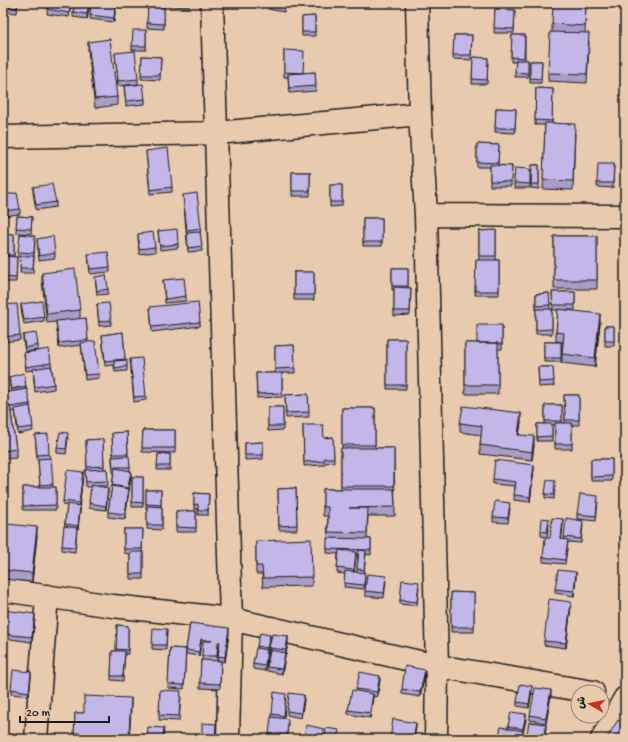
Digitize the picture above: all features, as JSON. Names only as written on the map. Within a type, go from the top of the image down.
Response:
[{"type":"street","points":[[212,3],[231,619],[228,739]]},
{"type":"street","points":[[417,3],[420,114],[426,214],[437,666],[436,739]]},
{"type":"street","points":[[3,137],[216,133],[420,114]]},
{"type":"street","points":[[426,214],[625,216]]},
{"type":"street","points":[[3,590],[113,606],[231,619],[437,666],[570,688]]},
{"type":"street","points":[[36,739],[46,596]]},
{"type":"street","points":[[602,739],[625,698],[610,695]]},
{"type":"building","points":[[6,3],[18,3],[17,8],[6,7]]},
{"type":"building","points":[[48,3],[71,3],[69,13],[47,9]]},
{"type":"building","points":[[75,3],[89,3],[87,14],[73,12]]},
{"type":"building","points":[[91,3],[115,3],[114,18],[90,15]]},
{"type":"building","points":[[269,3],[285,3],[284,7],[268,5]]},
{"type":"building","points":[[553,3],[586,3],[585,26],[552,24]]},
{"type":"building","points":[[148,7],[164,7],[164,24],[147,23]]},
{"type":"building","points":[[495,9],[515,10],[514,29],[494,28]]},
{"type":"building","points":[[315,16],[315,32],[302,32],[302,17]]},
{"type":"building","points":[[133,30],[146,30],[146,46],[132,46]]},
{"type":"building","points":[[550,32],[589,33],[587,74],[548,73]]},
{"type":"building","points":[[454,35],[472,35],[471,55],[453,55]]},
{"type":"building","points":[[512,35],[525,35],[524,58],[511,57]]},
{"type":"building","points":[[110,39],[117,97],[95,99],[88,42]]},
{"type":"building","points":[[284,50],[304,51],[303,73],[284,72]]},
{"type":"building","points":[[135,51],[138,79],[118,81],[115,53]]},
{"type":"building","points":[[142,56],[161,57],[160,75],[141,75]]},
{"type":"building","points":[[473,57],[488,58],[487,80],[472,79]]},
{"type":"building","points":[[516,60],[528,60],[528,73],[515,72]]},
{"type":"building","points":[[530,61],[542,61],[541,79],[530,78]]},
{"type":"building","points":[[315,72],[316,86],[289,88],[288,74]]},
{"type":"building","points":[[143,84],[145,99],[126,101],[124,86]]},
{"type":"building","points":[[536,88],[553,89],[552,121],[535,120]]},
{"type":"building","points":[[496,108],[516,109],[515,128],[495,128]]},
{"type":"building","points":[[545,123],[575,124],[573,181],[543,180]]},
{"type":"building","points":[[477,144],[499,145],[498,163],[477,162]]},
{"type":"building","points":[[168,148],[172,187],[150,190],[146,151]]},
{"type":"building","points":[[598,164],[614,164],[613,183],[597,183]]},
{"type":"building","points":[[490,165],[512,166],[511,182],[490,181]]},
{"type":"building","points":[[532,165],[539,165],[539,184],[531,184]]},
{"type":"building","points":[[515,168],[530,169],[530,184],[514,183]]},
{"type":"building","points":[[292,172],[310,172],[310,191],[292,191]]},
{"type":"building","points":[[52,184],[56,202],[36,205],[33,187]]},
{"type":"building","points":[[330,185],[342,185],[342,202],[330,202]]},
{"type":"building","points":[[17,193],[20,209],[3,211],[3,195]]},
{"type":"building","points":[[197,193],[201,228],[187,230],[183,195]]},
{"type":"building","points":[[17,216],[32,217],[31,229],[16,228]]},
{"type":"building","points":[[363,218],[382,218],[382,242],[363,242]]},
{"type":"building","points":[[177,229],[178,244],[160,246],[158,231]]},
{"type":"building","points":[[496,230],[496,256],[479,256],[479,231]]},
{"type":"building","points":[[153,232],[155,247],[139,249],[138,234]]},
{"type":"building","points":[[200,232],[202,246],[188,248],[187,233]]},
{"type":"building","points":[[3,234],[14,234],[14,255],[3,255]]},
{"type":"building","points":[[20,234],[35,236],[34,253],[18,252]]},
{"type":"building","points":[[53,236],[55,253],[39,256],[37,239]]},
{"type":"building","points":[[554,236],[597,236],[597,280],[554,280]]},
{"type":"building","points":[[108,252],[110,267],[90,269],[88,254]]},
{"type":"building","points":[[3,256],[17,257],[16,278],[3,277]]},
{"type":"building","points":[[21,256],[34,256],[33,268],[20,268]]},
{"type":"building","points":[[476,260],[499,260],[499,291],[475,291]]},
{"type":"building","points":[[392,268],[408,268],[408,286],[392,286]]},
{"type":"building","points":[[75,269],[80,310],[47,314],[42,273]]},
{"type":"building","points":[[294,272],[314,272],[314,295],[294,295]]},
{"type":"building","points":[[106,275],[108,289],[97,291],[95,277]]},
{"type":"building","points":[[184,278],[186,296],[165,299],[163,280]]},
{"type":"building","points":[[394,287],[411,288],[410,311],[394,311]]},
{"type":"building","points":[[552,292],[575,292],[575,305],[553,305]]},
{"type":"building","points":[[549,293],[550,305],[536,306],[536,294]]},
{"type":"building","points":[[42,301],[44,317],[24,320],[21,304]]},
{"type":"building","points":[[198,302],[200,322],[152,327],[150,307]]},
{"type":"building","points":[[109,303],[111,320],[99,322],[97,304]]},
{"type":"building","points":[[17,304],[20,335],[3,337],[3,305]]},
{"type":"building","points":[[536,309],[552,309],[552,329],[536,330]]},
{"type":"building","points":[[558,309],[600,314],[595,358],[562,354],[564,333],[556,332]]},
{"type":"building","points":[[86,318],[88,340],[59,343],[56,321]]},
{"type":"building","points":[[477,325],[502,325],[502,344],[477,343]]},
{"type":"building","points":[[605,326],[614,326],[614,341],[605,341]]},
{"type":"building","points":[[123,332],[125,359],[105,361],[102,335]]},
{"type":"building","points":[[36,333],[38,345],[25,348],[23,335]]},
{"type":"building","points":[[387,339],[406,339],[406,385],[387,385]]},
{"type":"building","points":[[95,341],[99,374],[85,375],[81,343]]},
{"type":"building","points":[[544,342],[561,342],[561,358],[544,358]]},
{"type":"building","points":[[465,343],[498,343],[498,385],[465,385]]},
{"type":"building","points":[[294,345],[295,368],[275,369],[275,346]]},
{"type":"building","points":[[49,349],[51,363],[26,367],[24,353]]},
{"type":"building","points":[[142,358],[146,396],[134,397],[130,359]]},
{"type":"building","points":[[127,360],[127,366],[115,368],[114,361]]},
{"type":"building","points":[[51,366],[54,384],[35,387],[33,369]]},
{"type":"building","points":[[538,367],[553,367],[554,381],[539,382]]},
{"type":"building","points":[[24,373],[26,386],[11,389],[9,377]]},
{"type":"building","points":[[256,373],[282,373],[282,393],[257,394]]},
{"type":"building","points":[[27,389],[30,404],[3,407],[3,393]]},
{"type":"building","points":[[308,394],[309,412],[286,413],[285,395]]},
{"type":"building","points":[[564,395],[579,395],[579,420],[565,420]]},
{"type":"building","points":[[545,405],[562,405],[562,421],[545,421]]},
{"type":"building","points":[[10,406],[16,449],[3,451],[3,407]]},
{"type":"building","points":[[30,406],[33,427],[18,429],[15,409]]},
{"type":"building","points":[[463,406],[521,413],[518,435],[534,436],[532,452],[480,445],[482,426],[460,423]]},
{"type":"building","points":[[268,407],[283,407],[283,426],[268,426]]},
{"type":"building","points":[[342,408],[375,408],[375,445],[342,445]]},
{"type":"building","points":[[555,423],[572,423],[572,444],[555,444]]},
{"type":"building","points":[[537,424],[552,424],[552,436],[537,437]]},
{"type":"building","points":[[303,425],[323,425],[324,438],[333,437],[334,458],[324,458],[324,461],[304,462]]},
{"type":"building","points":[[143,430],[175,430],[175,448],[142,448]]},
{"type":"building","points":[[60,432],[68,433],[66,449],[57,448]]},
{"type":"building","points":[[127,432],[128,454],[113,454],[112,433]]},
{"type":"building","points":[[48,434],[49,454],[37,455],[35,435]]},
{"type":"building","points":[[103,439],[104,466],[87,467],[86,440]]},
{"type":"building","points":[[263,442],[263,455],[245,455],[245,443]]},
{"type":"building","points":[[341,448],[394,448],[394,486],[341,486]]},
{"type":"building","points":[[158,454],[170,454],[170,466],[157,466]]},
{"type":"building","points":[[129,456],[130,467],[113,467],[112,457]]},
{"type":"building","points":[[51,458],[53,484],[40,485],[38,459]]},
{"type":"building","points":[[591,459],[612,459],[612,476],[591,477]]},
{"type":"building","points":[[495,460],[534,465],[530,497],[514,495],[516,482],[493,479]]},
{"type":"building","points":[[115,468],[131,471],[128,488],[112,485]]},
{"type":"building","points":[[107,469],[108,481],[86,482],[85,470]]},
{"type":"building","points":[[67,470],[83,472],[79,503],[63,501]]},
{"type":"building","points":[[132,477],[143,477],[143,503],[132,502]]},
{"type":"building","points":[[547,480],[555,481],[554,495],[545,494]]},
{"type":"building","points":[[91,485],[108,488],[106,506],[89,503]]},
{"type":"building","points":[[112,486],[129,489],[125,514],[108,512]]},
{"type":"building","points":[[23,487],[56,487],[56,505],[23,506]]},
{"type":"building","points":[[296,488],[297,525],[279,526],[278,489]]},
{"type":"building","points":[[323,489],[394,489],[395,507],[349,508],[368,508],[367,533],[328,532],[328,507],[323,507]]},
{"type":"building","points":[[146,490],[161,490],[161,505],[146,504]]},
{"type":"building","points":[[194,493],[209,494],[208,510],[198,510],[198,504],[194,505]]},
{"type":"building","points":[[580,494],[598,496],[596,516],[577,514]]},
{"type":"building","points":[[495,501],[510,503],[508,518],[493,517]]},
{"type":"building","points":[[67,504],[80,506],[78,526],[65,524]]},
{"type":"building","points":[[147,506],[162,507],[162,525],[147,525]]},
{"type":"building","points":[[176,511],[196,511],[196,528],[176,527]]},
{"type":"building","points":[[542,518],[549,519],[547,532],[541,531]]},
{"type":"building","points":[[552,518],[563,519],[561,539],[568,540],[565,560],[543,557],[545,538],[550,538]]},
{"type":"building","points":[[566,518],[583,521],[581,539],[564,537]]},
{"type":"building","points":[[7,524],[37,527],[32,573],[3,570]]},
{"type":"building","points":[[64,526],[77,528],[75,547],[62,546]]},
{"type":"building","points":[[124,529],[143,529],[142,549],[124,549]]},
{"type":"building","points":[[327,538],[371,539],[371,550],[327,549]]},
{"type":"building","points":[[311,539],[312,577],[263,578],[262,566],[256,566],[256,541]]},
{"type":"building","points":[[339,550],[356,552],[354,570],[337,568]]},
{"type":"building","points":[[359,550],[366,551],[364,570],[357,569]]},
{"type":"building","points":[[130,552],[143,552],[143,574],[130,574]]},
{"type":"building","points":[[558,570],[576,572],[574,591],[555,589]]},
{"type":"building","points":[[345,571],[365,573],[364,585],[344,583]]},
{"type":"building","points":[[367,574],[386,576],[384,593],[365,591]]},
{"type":"building","points":[[402,580],[419,582],[417,602],[400,600]]},
{"type":"building","points":[[451,592],[474,593],[474,627],[451,627]]},
{"type":"building","points":[[549,599],[571,602],[566,643],[544,641]]},
{"type":"building","points":[[3,610],[35,614],[32,637],[3,634]]},
{"type":"building","points":[[190,623],[229,628],[225,657],[218,656],[220,642],[218,642],[217,656],[202,656],[203,641],[212,641],[201,639],[199,652],[186,650]]},
{"type":"building","points":[[117,625],[128,626],[128,650],[116,649]]},
{"type":"building","points":[[153,628],[167,629],[166,645],[152,645]]},
{"type":"building","points":[[260,633],[270,635],[267,648],[257,646]]},
{"type":"building","points":[[272,634],[288,636],[286,650],[269,648]]},
{"type":"building","points":[[170,648],[186,649],[184,685],[168,684]]},
{"type":"building","points":[[256,648],[267,650],[265,666],[253,664]]},
{"type":"building","points":[[270,650],[285,653],[282,669],[267,667]]},
{"type":"building","points":[[112,651],[125,651],[123,676],[111,676]]},
{"type":"building","points":[[201,660],[221,661],[220,684],[200,683]]},
{"type":"building","points":[[405,666],[425,670],[420,692],[402,689]]},
{"type":"building","points":[[13,670],[31,672],[29,692],[11,689]]},
{"type":"building","points":[[360,672],[380,676],[377,692],[356,689]]},
{"type":"building","points":[[520,684],[532,686],[529,704],[517,702]]},
{"type":"building","points":[[535,688],[551,690],[546,718],[530,715]]},
{"type":"building","points":[[160,690],[181,691],[179,716],[159,715]]},
{"type":"building","points":[[352,690],[373,694],[370,713],[348,710]]},
{"type":"building","points":[[274,692],[286,694],[284,716],[272,714]]},
{"type":"building","points":[[289,693],[304,695],[301,713],[287,711]]},
{"type":"building","points":[[84,696],[131,698],[129,736],[74,733],[75,713],[84,713]]},
{"type":"building","points":[[511,712],[526,714],[523,729],[508,726]]},
{"type":"building","points":[[271,717],[288,719],[287,735],[269,734]]},
{"type":"building","points":[[393,719],[416,723],[413,739],[390,739]]},
{"type":"building","points":[[618,720],[625,725],[625,739],[606,739]]},
{"type":"building","points":[[529,722],[546,724],[543,739],[526,739]]},
{"type":"building","points":[[202,723],[216,724],[215,739],[202,739]]},
{"type":"building","points":[[306,725],[324,729],[323,739],[304,739]]},
{"type":"building","points":[[148,727],[164,728],[163,739],[147,739]]},
{"type":"building","points":[[501,727],[523,731],[522,739],[498,739]]},
{"type":"building","points":[[326,728],[339,730],[337,739],[325,739]]},
{"type":"building","points":[[467,734],[485,737],[485,739],[467,739]]}]
